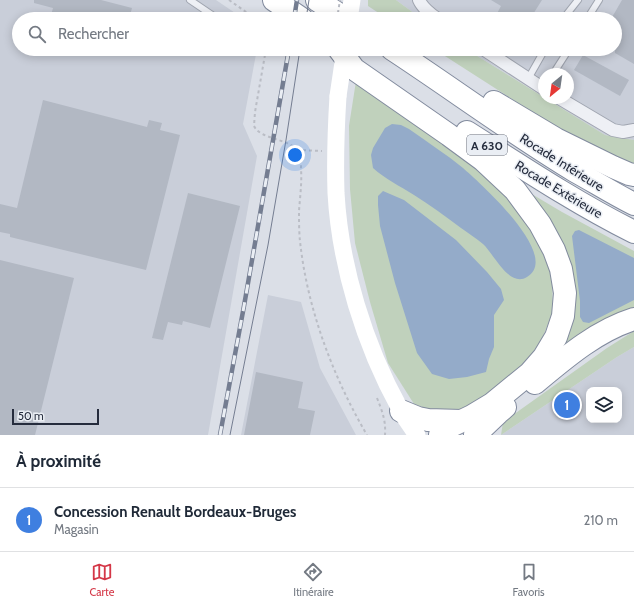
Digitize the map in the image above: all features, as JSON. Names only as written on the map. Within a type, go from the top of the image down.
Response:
[{"type":"highway","points":[[274,0],[292,12]]},
{"type":"highway","points":[[317,0],[335,12]]},
{"type":"highway","points":[[344,56],[354,69],[477,156],[515,190],[540,224],[554,250],[561,269],[564,293],[563,316],[556,337],[544,357],[530,373],[492,404],[472,416],[474,430]]},
{"type":"highway","name":"Rocade Extérieure","points":[[355,56],[523,168],[585,206],[634,232]]},
{"type":"highway","name":"Rocade Intérieure","points":[[401,56],[514,132],[616,195],[634,204]]},
{"type":"highway","points":[[402,56],[457,79],[556,139],[634,176]]},
{"type":"highway","points":[[440,435],[447,428],[474,430],[498,413],[595,336],[624,322],[634,319]]},
{"type":"highway","points":[[401,411],[418,418],[474,430]]},
{"type":"main road","points":[[350,12],[352,0]]},
{"type":"main road","points":[[344,56],[338,96],[336,187],[338,216],[346,261],[364,328],[387,383],[401,411],[417,435]]},
{"type":"street","points":[[419,0],[421,4],[430,12]]},
{"type":"street","points":[[494,56],[538,85]]},
{"type":"street","points":[[569,104],[613,130],[623,132],[634,130]]},
{"type":"lane","points":[[190,0],[208,12]]},
{"type":"lane","points":[[569,12],[578,0]]},
{"type":"lane","points":[[591,12],[599,0]]},
{"type":"lane","points":[[528,79],[542,56]]},
{"type":"lane","points":[[557,68],[565,56]]},
{"type":"path","points":[[229,0],[246,12]]},
{"type":"path","points":[[338,12],[340,0]]},
{"type":"path","points":[[265,56],[254,126],[258,131],[266,136],[292,146],[297,150],[301,160],[302,184],[299,212],[300,240],[307,285],[314,315],[341,386],[367,435]]},
{"type":"path","points":[[297,150],[323,151]]},
{"type":"shaded area","points":[[0,0],[216,0],[234,12],[12,12],[12,56],[256,56],[243,124],[257,156],[208,435],[0,435]]},
{"type":"shaded area","points":[[396,0],[634,0],[634,140],[605,135],[555,104],[574,104],[574,68],[538,68],[538,93],[477,56],[622,56],[622,12],[412,12]]},
{"type":"shaded area","points":[[268,295],[301,302],[320,368],[356,435],[241,435]]},
{"type":"shaded area","points":[[634,347],[634,435],[501,435],[617,357]]},
{"type":"green space","points":[[368,0],[396,0],[412,12],[377,12],[368,6]]},
{"type":"green space","points":[[445,56],[477,56],[538,94],[538,104],[555,104],[605,135],[634,140],[634,169],[590,149]]},
{"type":"green space","points":[[356,81],[470,164],[506,196],[536,236],[552,277],[553,311],[539,347],[513,375],[473,406],[443,414],[414,404],[388,363],[355,243],[350,189],[349,126]]},
{"type":"green space","points":[[520,187],[562,212],[634,251],[634,311],[550,361],[573,305]]},
{"type":"green space","points":[[634,331],[634,347],[501,435],[503,422],[607,348]]},
{"type":"water","points":[[392,124],[401,125],[409,129],[450,158],[472,176],[500,204],[527,237],[534,253],[535,267],[527,277],[520,279],[514,278],[508,274],[483,244],[432,207],[373,168],[371,155],[373,148],[385,128]]},
{"type":"water","points":[[383,191],[404,200],[456,240],[501,289],[504,300],[494,315],[494,347],[486,372],[467,377],[449,379],[432,374],[417,353],[395,283],[380,226],[378,196]]},
{"type":"water","points":[[579,230],[634,258],[634,300],[589,323],[583,322],[580,317],[580,301],[572,236],[575,231]]},
{"type":"building","points":[[34,0],[101,0],[132,8],[131,12],[52,12],[53,8],[34,3]]},
{"type":"building","points":[[491,0],[542,0],[534,12],[498,12],[501,6]]},
{"type":"building","points":[[622,0],[634,0],[634,64],[620,56],[622,56],[622,12],[615,12]]},
{"type":"building","points":[[582,56],[629,80],[620,96],[574,70]]},
{"type":"building","points":[[43,100],[147,127],[149,120],[162,123],[160,130],[180,135],[146,270],[10,237],[10,234],[0,232],[0,204],[17,208]]},
{"type":"building","points":[[188,193],[240,206],[210,328],[183,321],[182,325],[168,322],[163,340],[152,338]]},
{"type":"building","points":[[0,260],[74,278],[35,435],[0,435]]},
{"type":"building","points":[[256,372],[303,382],[298,408],[315,411],[310,435],[244,435]]},
{"type":"tram line","points":[[307,12],[309,0]]},
{"type":"tram line","points":[[230,435],[268,245],[299,56]]},
{"type":"railway","points":[[295,12],[297,0]]},
{"type":"railway","points":[[220,435],[288,56]]},
{"type":"place","name":"Concession Renault Bordeaux-Bruges","points":[[567,405]]}]
